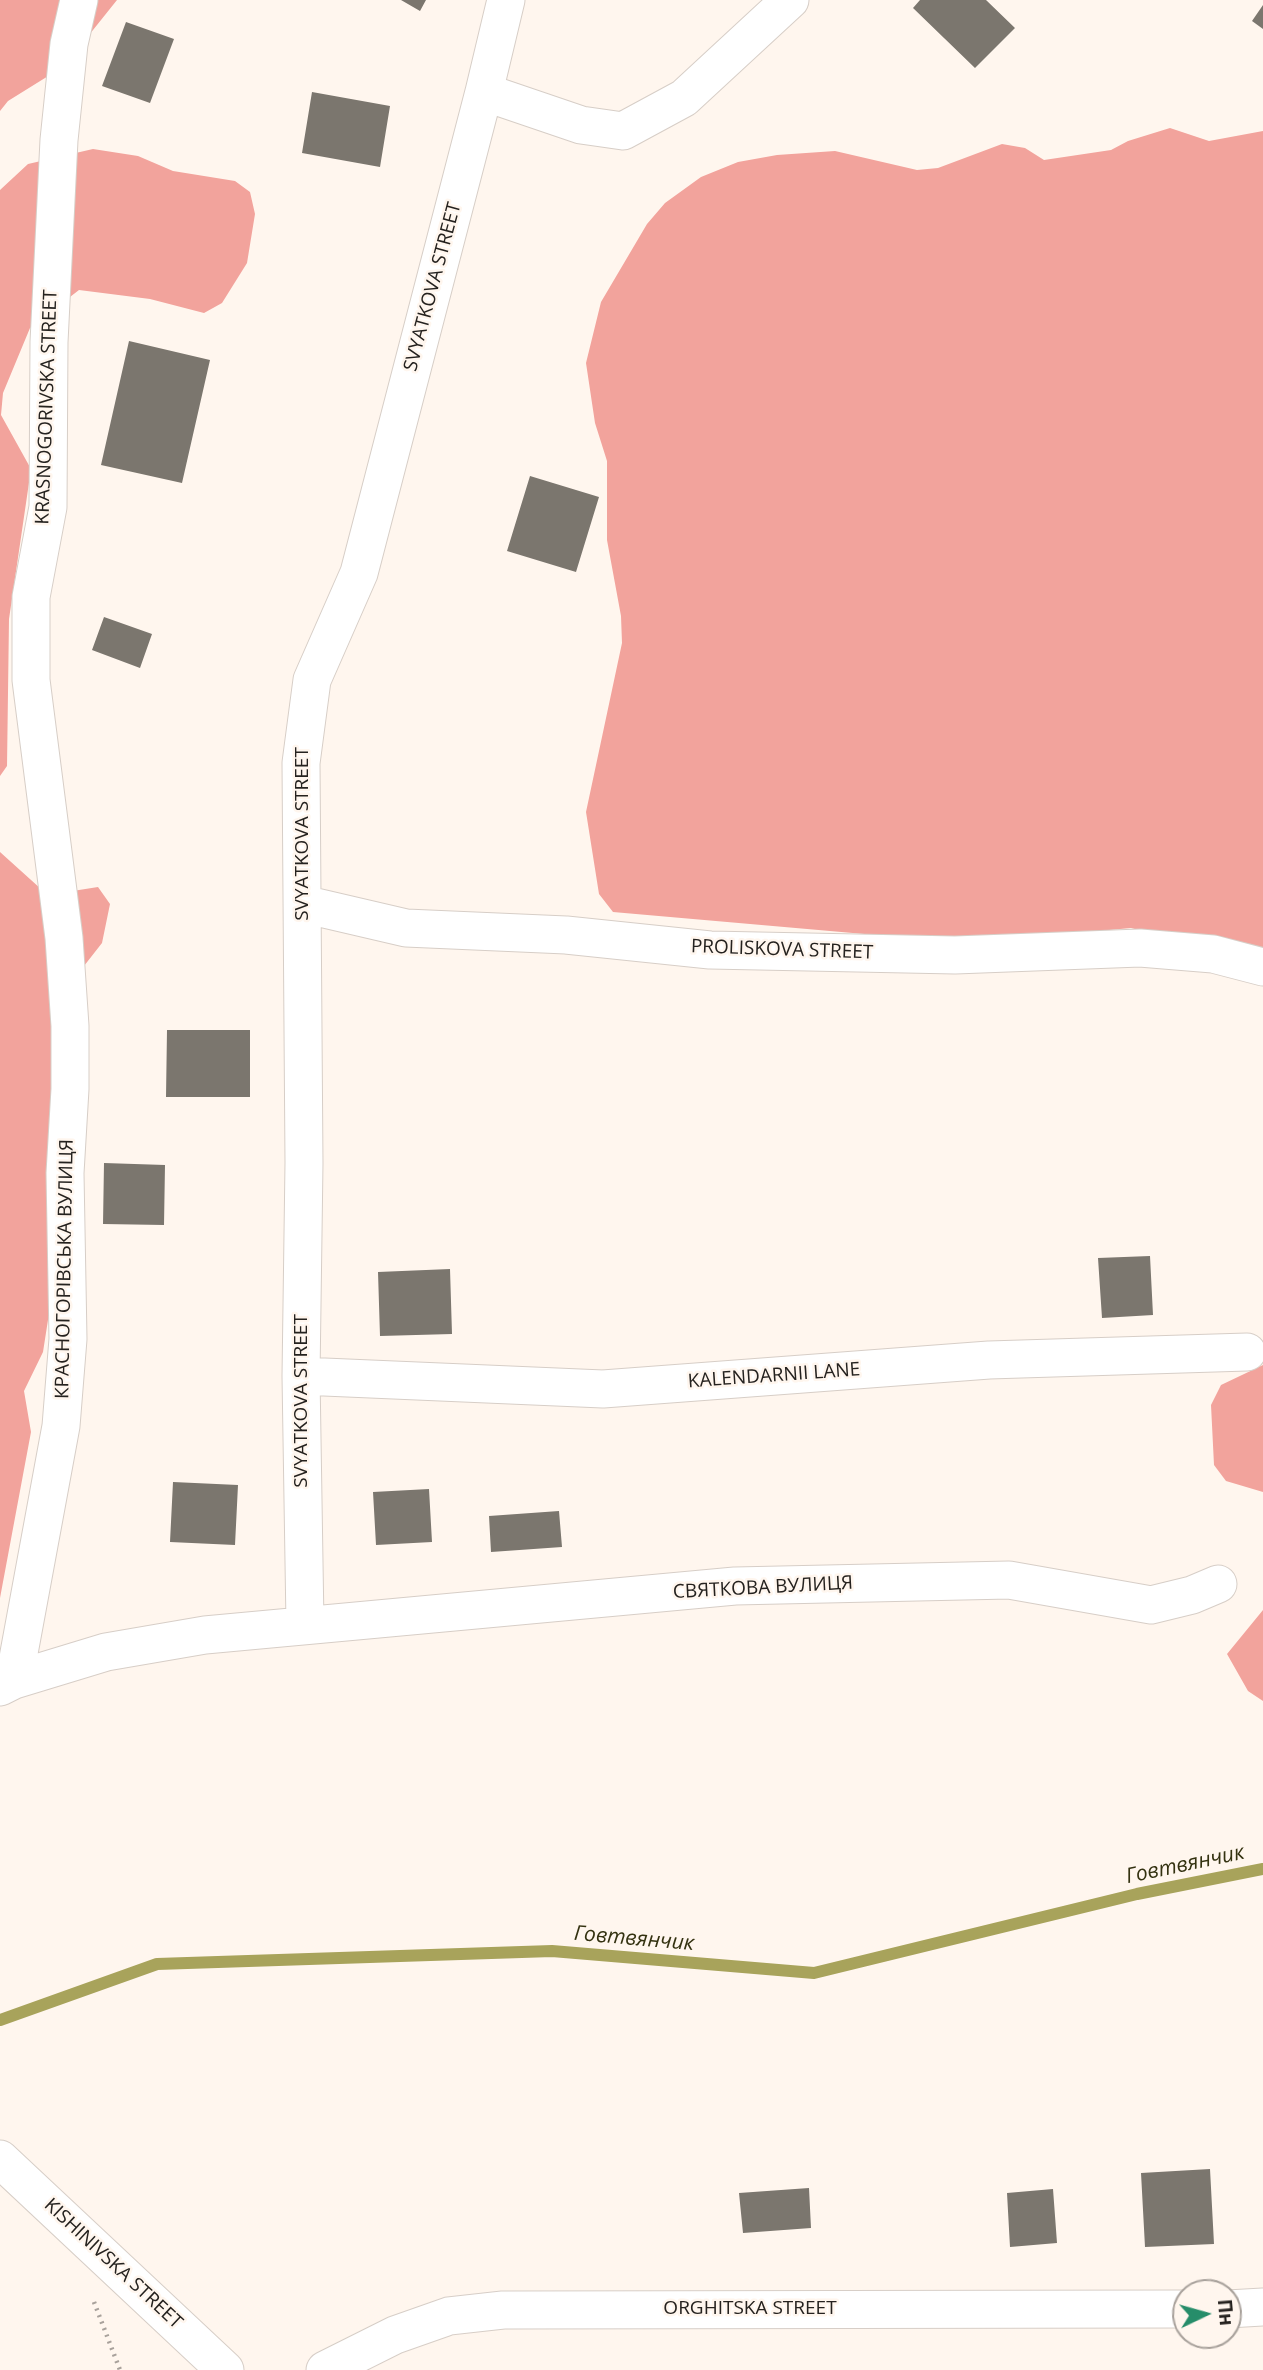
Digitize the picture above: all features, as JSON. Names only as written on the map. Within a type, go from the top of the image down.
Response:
[{"type":"street","name":"KRASNOGORIVSKA STREET","points":[[7,1684],[61,1426],[68,1339],[65,1173],[70,1089],[70,1026],[64,938],[30,680],[31,597],[48,507],[49,342],[59,140],[69,44],[79,0]]},
{"type":"street","name":"SVYATKOVA STREET","points":[[305,1624],[301,1376],[304,1163],[301,763],[312,680],[359,573],[506,0]]},
{"type":"street","points":[[484,92],[581,125],[623,131],[684,98],[790,0]]},
{"type":"street","name":"PROLISKOVA STREET","points":[[303,904],[406,928],[566,935],[710,950],[954,955],[1140,948],[1213,954],[1263,967]]},
{"type":"street","name":"KALENDARNII LANE","points":[[301,1376],[603,1389],[989,1360],[1247,1352]]},
{"type":"street","name":"СВЯТКОВА ВУЛИЦЯ","points":[[7,1684],[106,1652],[205,1635],[735,1586],[1009,1580],[1151,1605],[1192,1595],[1218,1584]]},
{"type":"street","name":"KISHINIVSKA STREET","points":[[0,2159],[225,2370]]},
{"type":"street","points":[[1242,2308],[1263,2307]]},
{"type":"street","name":"ORGHITSKA STREET","points":[[326,2370],[395,2334],[449,2316],[503,2309],[1172,2309]]},
{"type":"shaded area","points":[[0,0],[117,0],[89,35],[82,55],[8,101],[0,111]]},
{"type":"shaded area","points":[[1170,128],[1209,141],[1263,131],[1263,958],[1231,954],[1131,928],[967,943],[613,912],[599,894],[586,812],[622,643],[621,616],[607,540],[607,461],[595,423],[586,363],[601,302],[647,224],[665,203],[701,177],[738,162],[777,155],[835,151],[917,170],[938,168],[1002,144],[1025,148],[1044,160],[1111,150],[1128,141]]},
{"type":"shaded area","points":[[93,149],[138,156],[173,171],[235,181],[250,192],[255,214],[247,263],[222,303],[204,313],[150,299],[79,290],[30,328],[3,393],[1,415],[31,469],[9,619],[7,766],[0,776],[0,190],[28,164]]},
{"type":"shaded area","points":[[0,852],[41,889],[60,893],[98,887],[110,904],[102,943],[55,1003],[50,1307],[43,1352],[24,1391],[31,1432],[0,1598]]},
{"type":"shaded area","points":[[1263,1365],[1263,1492],[1226,1481],[1214,1465],[1211,1405],[1221,1385]]},
{"type":"shaded area","points":[[1263,1610],[1263,1701],[1248,1691],[1227,1654]]},
{"type":"building","points":[[401,0],[426,0],[420,11]]},
{"type":"building","points":[[920,0],[986,0],[1015,28],[975,68],[913,8]]},
{"type":"building","points":[[1263,5],[1263,29],[1252,21]]},
{"type":"building","points":[[126,22],[174,39],[150,103],[102,86]]},
{"type":"building","points":[[312,92],[390,106],[380,167],[302,153]]},
{"type":"building","points":[[129,341],[210,360],[182,483],[101,465]]},
{"type":"building","points":[[530,476],[599,497],[576,572],[507,551]]},
{"type":"building","points":[[104,617],[152,634],[140,668],[92,650]]},
{"type":"building","points":[[167,1030],[250,1030],[250,1097],[166,1097]]},
{"type":"building","points":[[104,1163],[165,1165],[164,1225],[103,1224]]},
{"type":"building","points":[[1150,1256],[1153,1315],[1102,1318],[1098,1258]]},
{"type":"building","points":[[450,1269],[452,1334],[380,1336],[378,1272]]},
{"type":"building","points":[[173,1482],[238,1485],[235,1545],[170,1542]]},
{"type":"building","points":[[429,1489],[432,1542],[376,1545],[373,1492]]},
{"type":"building","points":[[559,1511],[562,1547],[491,1552],[489,1516]]},
{"type":"building","points":[[1210,2169],[1214,2244],[1145,2247],[1141,2173]]},
{"type":"building","points":[[809,2188],[811,2228],[743,2233],[739,2193]]},
{"type":"building","points":[[1053,2189],[1057,2243],[1010,2247],[1007,2193]]},
{"type":"waterway","name":"Говтвянчик","points":[[0,2020],[157,1964],[552,1951],[814,1973],[1137,1894],[1263,1869]]}]
